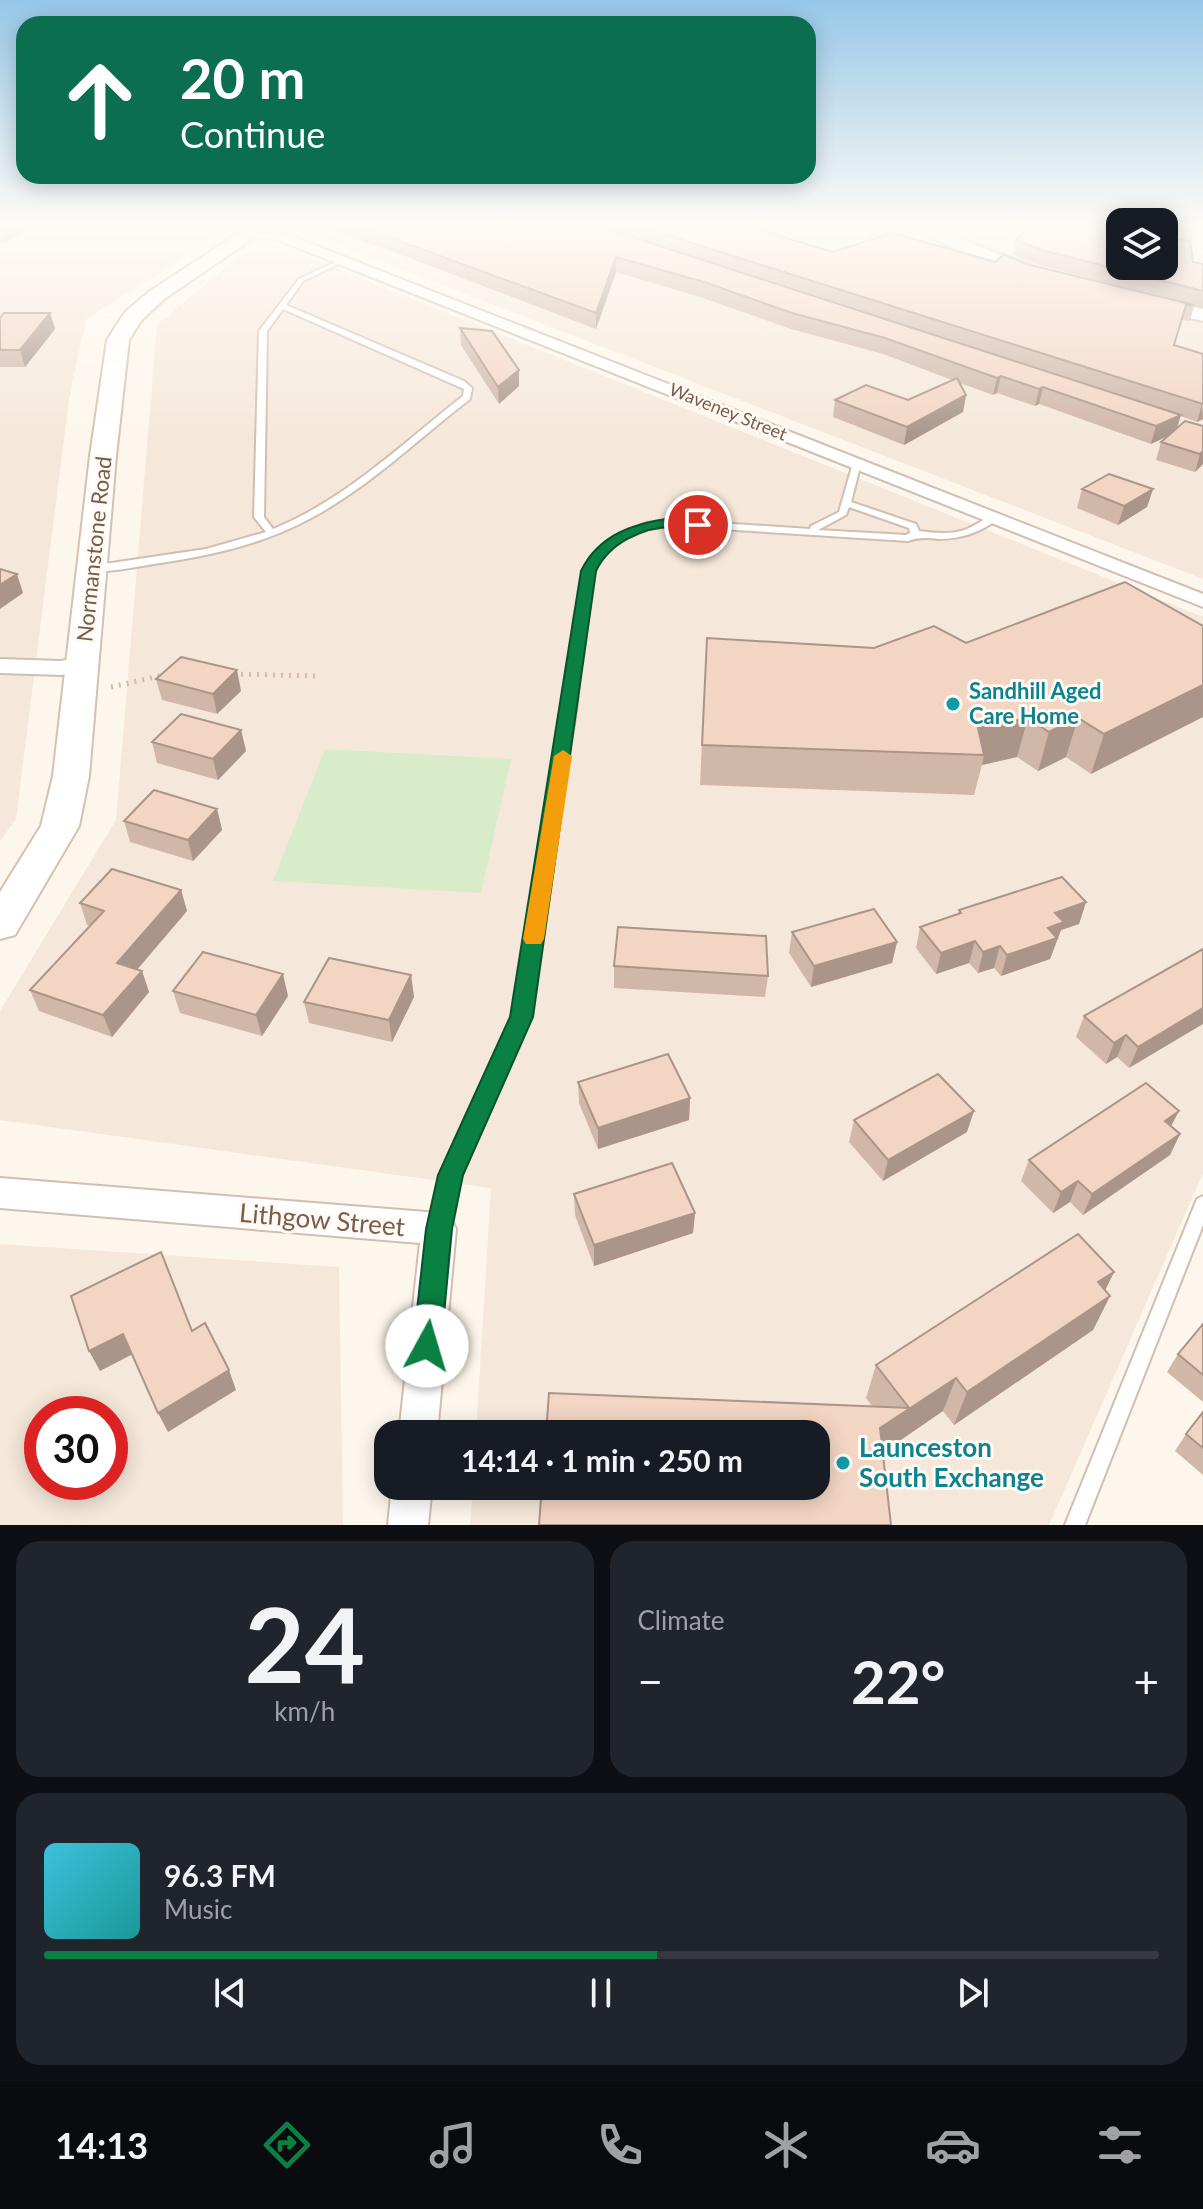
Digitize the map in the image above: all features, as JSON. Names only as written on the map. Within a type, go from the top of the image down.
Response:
[{"type":"street","name":"Normanstone Road","points":[[0,924],[60,826],[71,776],[118,340],[133,317],[154,298]]},
{"type":"street","name":"Waveney Street","points":[[440,298],[1203,601]]},
{"type":"street","points":[[1132,299],[1203,315]]},
{"type":"street","points":[[0,666],[61,668],[82,664]]},
{"type":"street","name":"Lithgow Street","points":[[0,1193],[439,1229]]},
{"type":"street","points":[[419,1420],[439,1229]]},
{"type":"street","points":[[408,1525],[411,1500]]},
{"type":"lane","points":[[271,532],[259,517],[263,331],[288,298]]},
{"type":"lane","points":[[91,569],[200,553],[271,532],[314,512],[469,392],[468,388],[446,376],[282,306]]},
{"type":"lane","points":[[798,531],[834,520],[843,513],[857,463]]},
{"type":"lane","points":[[846,503],[913,526],[915,534]]},
{"type":"lane","points":[[439,1229],[451,1175],[521,1017],[571,705],[579,619],[595,557],[617,539],[646,526],[673,523],[908,538],[915,534],[958,537],[975,531],[994,518]]},
{"type":"lane","points":[[1075,1525],[1203,1204]]},
{"type":"path","points":[[80,695],[171,674]]},
{"type":"path","points":[[231,674],[316,676]]},
{"type":"shaded area","points":[[0,298],[120,298],[86,319],[69,399],[16,819],[0,841]]},
{"type":"shaded area","points":[[189,298],[411,298],[1203,617],[1203,1173],[1049,1525],[470,1525],[472,1500],[830,1500],[830,1420],[477,1420],[491,1188],[0,1120],[0,1011],[116,820],[157,325]]},
{"type":"shaded area","points":[[477,298],[1203,298],[1203,579]]},
{"type":"shaded area","points":[[0,1244],[339,1267],[343,1525],[0,1525]]},
{"type":"green space","points":[[325,749],[511,759],[481,893],[273,881]]},
{"type":"building","points":[[555,298],[601,298],[596,313]]},
{"type":"building","points":[[750,298],[821,298],[1181,415],[1156,426],[1043,387],[1039,389],[1001,376],[997,378],[885,338]]},
{"type":"building","points":[[867,298],[1166,298],[1194,305],[1186,305],[1174,345],[1203,354],[1203,404]]},
{"type":"building","points":[[4,313],[50,313],[20,350],[0,350],[0,318]]},
{"type":"building","points":[[460,328],[492,331],[519,370],[498,387]]},
{"type":"building","points":[[957,378],[966,395],[907,427],[835,400],[866,385],[908,400]]},
{"type":"building","points":[[1185,421],[1203,426],[1203,451],[1200,454],[1161,442]]},
{"type":"building","points":[[1109,474],[1153,489],[1124,506],[1082,489]]},
{"type":"building","points":[[0,569],[17,574],[0,585]]},
{"type":"building","name":"Sandhill Aged Care Home","points":[[1125,582],[1203,626],[1203,685],[1104,734],[1078,718],[1049,732],[1028,718],[978,728],[984,755],[702,745],[707,638],[874,648],[934,626],[966,643]]},
{"type":"building","points":[[181,657],[237,670],[213,694],[156,679]]},
{"type":"building","points":[[181,714],[241,730],[213,759],[152,742]]},
{"type":"building","points":[[154,790],[217,809],[188,840],[124,821]]},
{"type":"building","points":[[112,869],[181,890],[117,963],[142,971],[103,1015],[30,990],[104,911],[80,903]]},
{"type":"building","points":[[1062,877],[1086,902],[1055,913],[1064,922],[1048,928],[1057,938],[1007,955],[1000,946],[983,952],[975,941],[941,953],[920,927],[961,913],[959,910]]},
{"type":"building","points":[[874,909],[897,942],[814,966],[792,932]]},
{"type":"building","points":[[618,927],[766,936],[768,976],[614,966]]},
{"type":"building","points":[[1203,949],[1203,1008],[1138,1047],[1126,1035],[1114,1043],[1084,1016]]},
{"type":"building","points":[[203,952],[283,974],[256,1015],[173,991]]},
{"type":"building","points":[[329,958],[411,975],[389,1020],[304,1002]]},
{"type":"building","points":[[668,1054],[690,1098],[598,1128],[578,1082]]},
{"type":"building","points":[[938,1074],[974,1111],[888,1160],[854,1120]]},
{"type":"building","points":[[1146,1083],[1179,1111],[1165,1121],[1180,1134],[1092,1194],[1078,1181],[1061,1192],[1029,1160]]},
{"type":"building","points":[[672,1163],[695,1213],[594,1245],[574,1194]]},
{"type":"building","points":[[1078,1234],[1114,1272],[1098,1282],[1110,1296],[967,1392],[956,1378],[880,1428],[891,1525],[539,1525],[541,1500],[830,1500],[830,1420],[547,1420],[549,1393],[909,1408],[876,1365]]},
{"type":"building","points":[[161,1252],[192,1331],[205,1323],[229,1370],[158,1413],[123,1334],[89,1351],[71,1296]]},
{"type":"building","points":[[1203,1324],[1203,1375],[1178,1354]]},
{"type":"building","points":[[1203,1412],[1203,1448],[1186,1434]]},
{"type":"slow traffic","points":[[534,939],[563,756]]},
{"type":"place","name":"Sandhill Aged Care Home","points":[[953,704]]},
{"type":"place","name":"Launceston South Exchange","points":[[843,1463]]},
{"type":"route","points":[[427,1346],[439,1229],[451,1175],[521,1017],[571,705],[579,619],[589,571],[595,557],[617,539],[646,526],[673,523],[698,525]]}]
